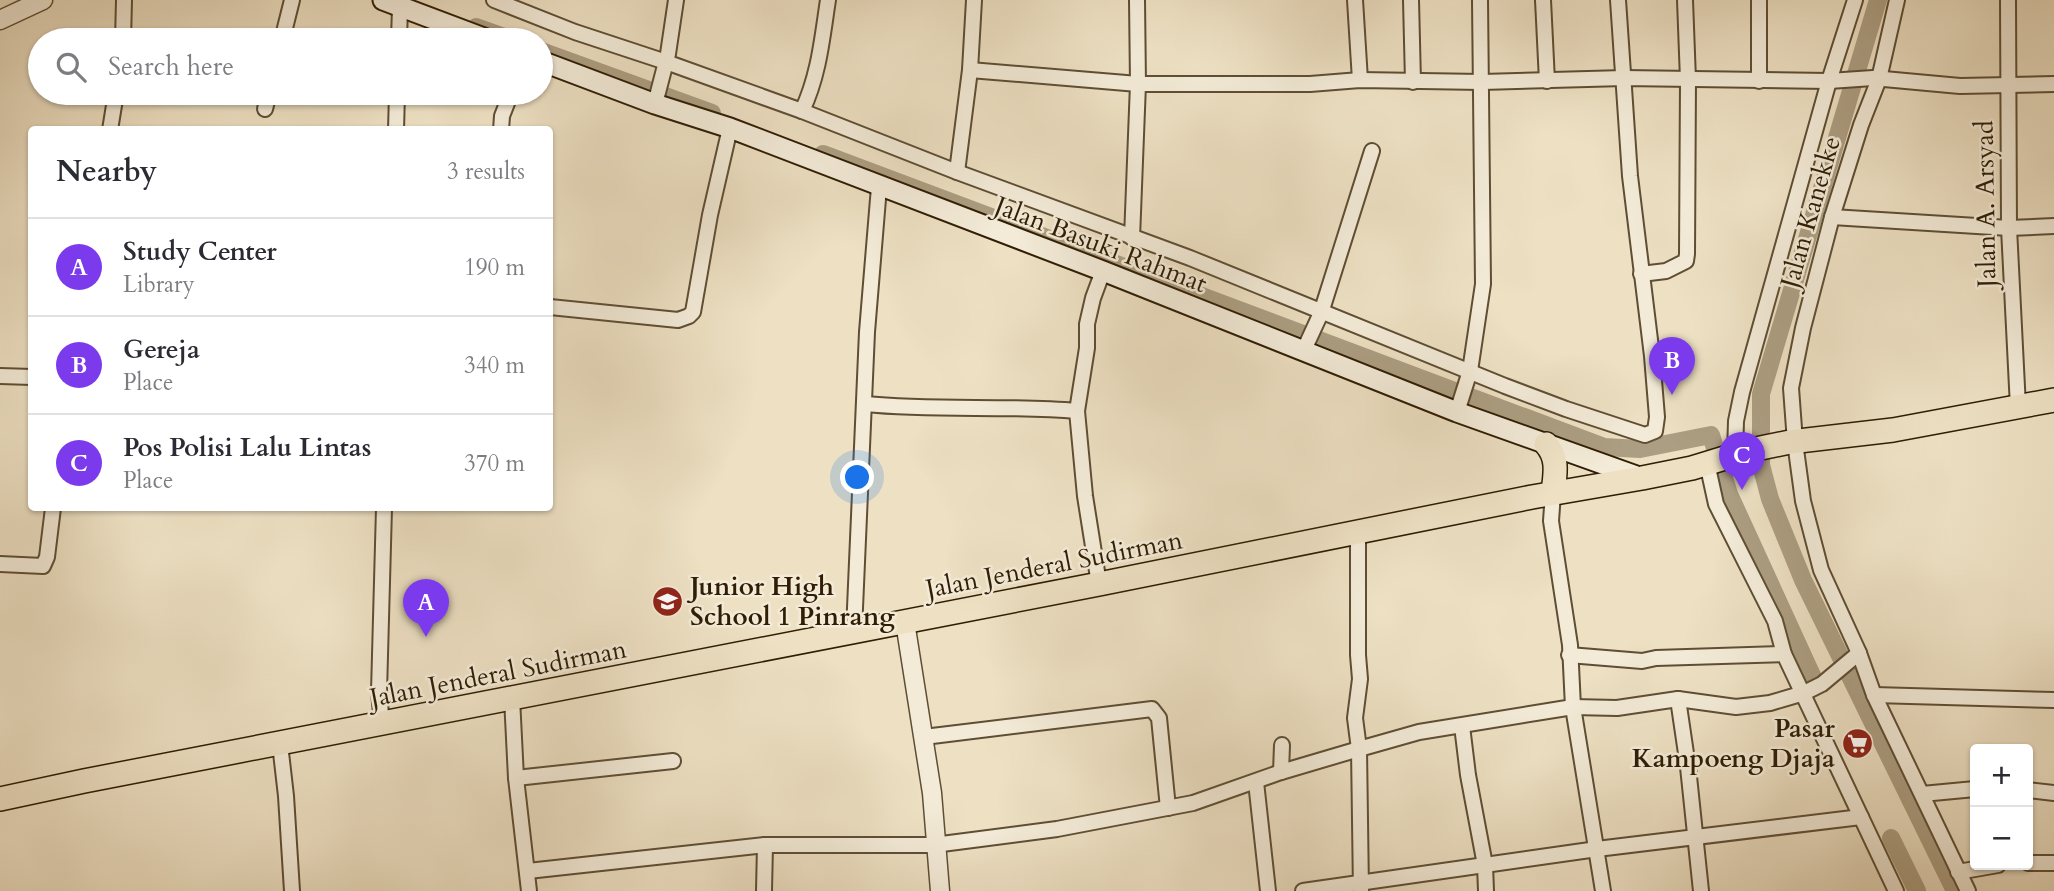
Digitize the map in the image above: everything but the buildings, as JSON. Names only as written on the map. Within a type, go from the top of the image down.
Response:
[{"type":"highway","name":"Jalan Jenderal Sudirman","points":[[0,799],[1553,493],[1642,478],[1792,442],[1893,430],[2054,400]]},
{"type":"highway","points":[[1546,444],[1555,457],[1553,493]]},
{"type":"main road","points":[[392,4],[457,28]]},
{"type":"main road","name":"Jalan Basuki Rahmat","points":[[553,65],[657,98],[878,187],[1307,345],[1546,444],[1642,478]]},
{"type":"street","points":[[0,20],[43,0]]},
{"type":"street","points":[[123,28],[124,0]]},
{"type":"street","points":[[285,28],[292,0]]},
{"type":"street","points":[[494,0],[666,65],[802,111],[1132,239],[1190,258],[1566,410],[1646,435],[1655,431],[1657,417],[1653,356],[1629,176],[1625,78],[1618,0]]},
{"type":"street","points":[[657,98],[666,65],[676,0]]},
{"type":"street","points":[[802,111],[817,72],[828,0]]},
{"type":"street","points":[[957,172],[970,70],[974,0]]},
{"type":"street","points":[[1132,239],[1138,84],[1136,0]]},
{"type":"street","points":[[1355,0],[1360,80]]},
{"type":"street","points":[[1411,0],[1413,82]]},
{"type":"street","points":[[1459,406],[1470,371],[1483,284],[1480,0]]},
{"type":"street","points":[[1543,0],[1547,82]]},
{"type":"street","points":[[1641,274],[1666,271],[1686,261],[1688,80],[1685,0]]},
{"type":"street","points":[[1759,0],[1759,81]]},
{"type":"street","points":[[1855,0],[1834,81],[1742,392],[1716,504],[1775,621],[1784,654],[1896,891]]},
{"type":"street","name":"Jalan Kanekke","points":[[1897,0],[1876,79],[1832,217],[1803,328],[1791,388],[1792,442],[1803,501],[1821,570],[1859,653],[1874,695],[1968,891]]},
{"type":"street","name":"Jalan A. Arsyad","points":[[2008,0],[2009,228],[2018,407]]},
{"type":"street","points":[[392,4],[397,28]]},
{"type":"street","points":[[970,70],[1138,84],[1310,84],[1360,80],[1547,82],[1625,78],[1759,81],[1876,79],[1960,86],[2054,84]]},
{"type":"street","points":[[111,126],[114,105]]},
{"type":"street","points":[[265,109],[266,105]]},
{"type":"street","points":[[396,126],[397,105]]},
{"type":"street","points":[[501,126],[506,105]]},
{"type":"street","points":[[553,307],[678,320],[693,312],[710,215],[730,128]]},
{"type":"street","points":[[1307,345],[1321,313],[1372,151]]},
{"type":"street","points":[[854,631],[870,278],[878,187]]},
{"type":"street","points":[[1832,217],[2009,228],[2054,226]]},
{"type":"street","points":[[1099,584],[1085,496],[1077,411],[1087,348],[1087,324],[1103,271]]},
{"type":"street","points":[[0,376],[28,377]]},
{"type":"street","points":[[865,404],[906,408],[980,407],[1077,411]]},
{"type":"street","points":[[1553,493],[1550,521],[1563,592],[1573,707],[1604,891]]},
{"type":"street","points":[[0,564],[43,566],[47,557],[54,511]]},
{"type":"street","points":[[382,725],[379,692],[384,511]]},
{"type":"street","points":[[1358,532],[1357,655],[1360,679],[1355,718],[1359,749],[1361,886]]},
{"type":"street","points":[[905,622],[932,793],[934,845],[940,891]]},
{"type":"street","points":[[528,871],[765,845],[934,845],[1057,830],[1193,803],[1281,772],[1419,732],[1573,707],[1617,708],[1678,699],[1736,707],[1770,703],[1804,693],[1822,684],[1859,653]]},
{"type":"street","points":[[1569,655],[1642,661],[1656,658],[1784,654]]},
{"type":"street","points":[[1874,695],[2054,700]]},
{"type":"street","points":[[512,698],[516,778],[528,871],[524,890]]},
{"type":"street","points":[[1678,699],[1688,767],[1700,891]]},
{"type":"street","points":[[924,737],[1152,709],[1158,718],[1168,808]]},
{"type":"street","points":[[1462,726],[1485,865],[1486,891]]},
{"type":"street","points":[[280,744],[292,891]]},
{"type":"street","points":[[1281,772],[1282,745]]},
{"type":"street","points":[[516,778],[673,761]]},
{"type":"street","points":[[1256,782],[1268,891]]},
{"type":"street","points":[[1922,794],[1970,789]]},
{"type":"street","points":[[2033,791],[2054,793]]},
{"type":"street","points":[[1303,891],[1361,886],[1597,849],[1861,817]]},
{"type":"street","points":[[764,891],[765,845]]},
{"type":"street","points":[[2033,863],[2054,863]]},
{"type":"street","points":[[1958,872],[1970,870]]},
{"type":"waterway","points":[[1878,0],[1761,394],[1761,465],[1770,499],[1803,580],[1955,891]]},
{"type":"waterway","points":[[553,55],[712,113]]},
{"type":"waterway","points":[[823,154],[1604,447],[1640,449],[1711,435],[1729,494],[1815,682]]},
{"type":"waterway","points":[[1891,838],[1917,891]]},
{"type":"place","name":"Gereja","points":[[1672,395]]},
{"type":"place","name":"Pos Polisi Lalu Lintas","points":[[1742,490]]},
{"type":"place","name":"Junior High School 1 Pinrang","points":[[667,601]]},
{"type":"place","name":"Study Center","points":[[426,637]]},
{"type":"place","name":"Pasar Kampoeng Djaja","points":[[1858,743]]}]
